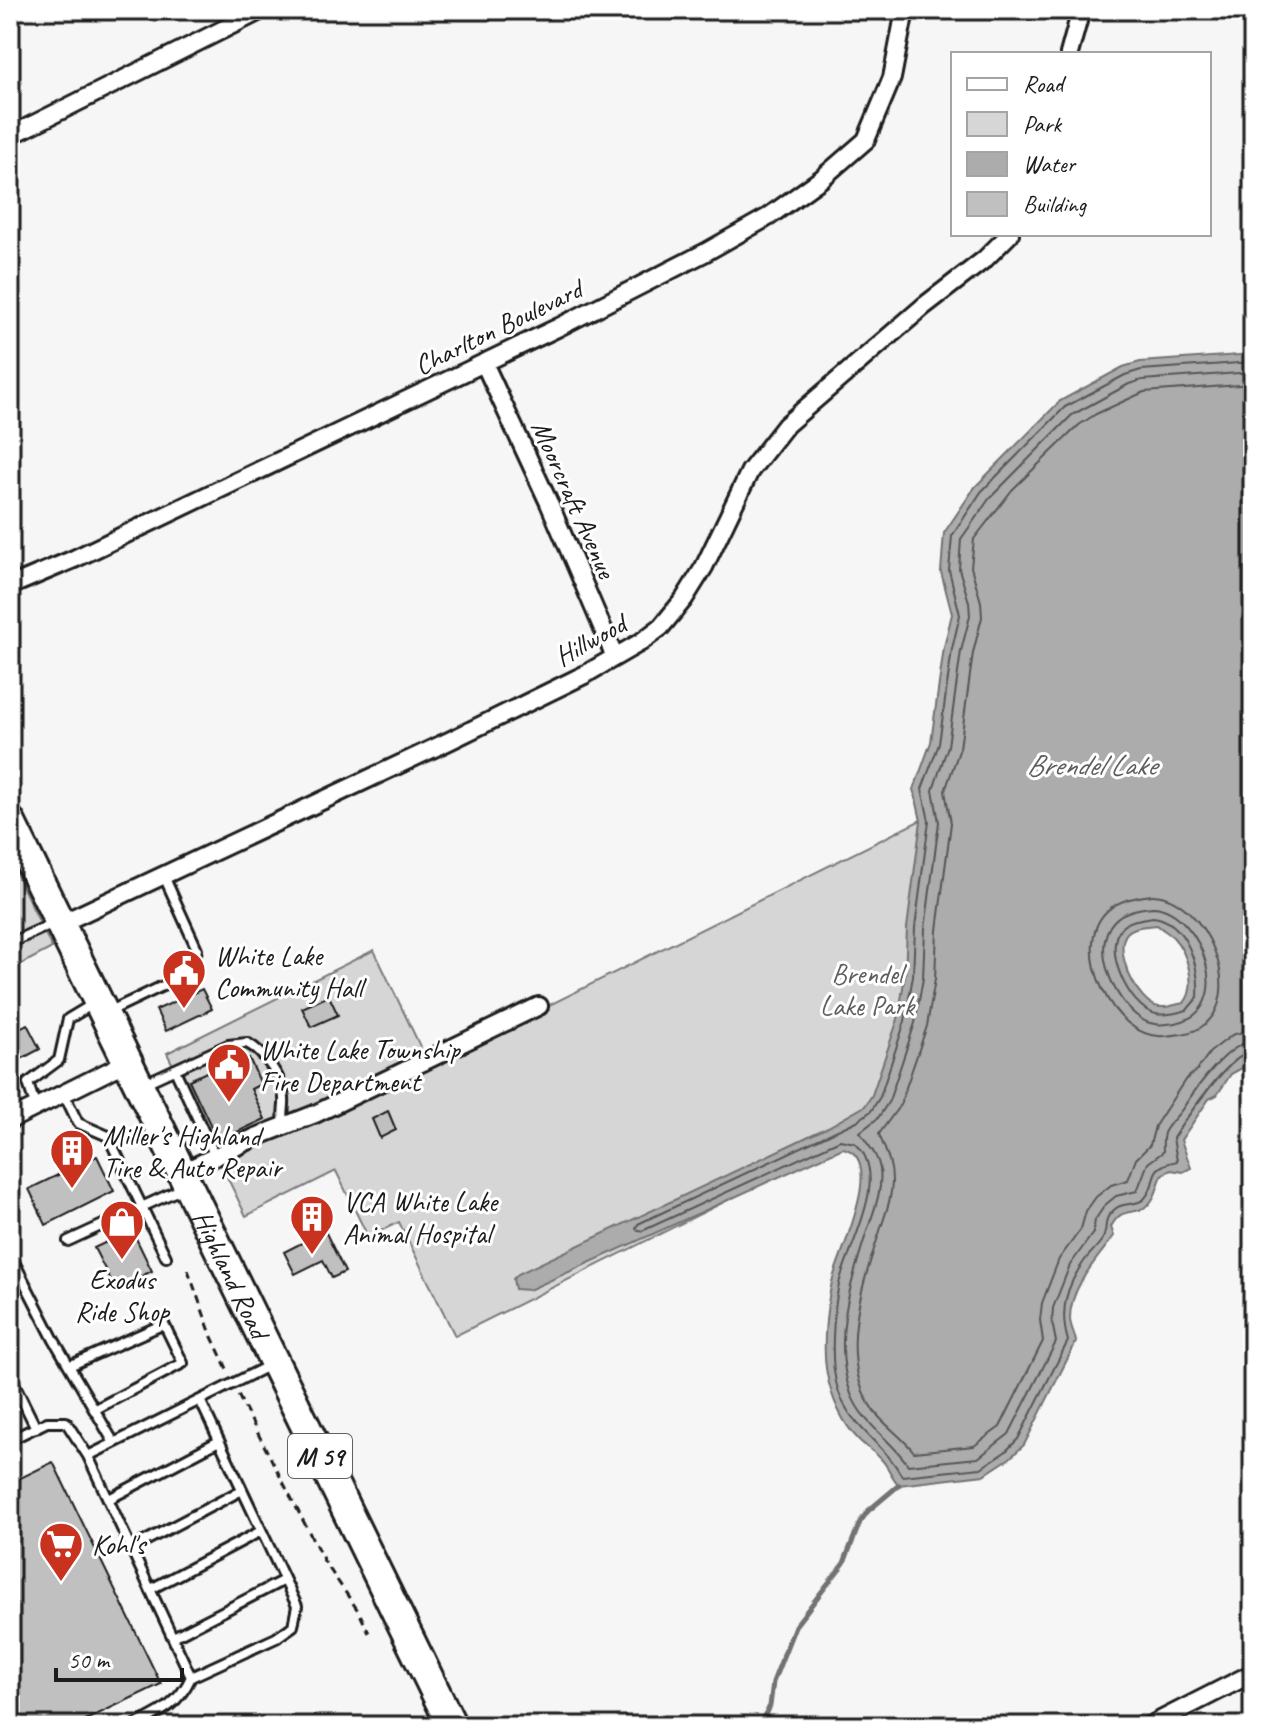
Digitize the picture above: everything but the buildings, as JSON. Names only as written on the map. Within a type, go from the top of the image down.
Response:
[{"type":"highway","name":"Highland Road","points":[[10,821],[24,861],[59,922],[452,1726]]},
{"type":"street","points":[[10,136],[262,10]]},
{"type":"street","name":"Charlton Boulevard","points":[[10,586],[130,533],[484,363],[706,252],[768,217],[821,179],[866,140],[892,78],[905,10]]},
{"type":"street","points":[[1070,52],[1081,10]]},
{"type":"street","name":"Hillwood","points":[[59,922],[449,741],[615,657],[661,627],[704,567],[750,471],[786,425],[924,306],[985,259],[1008,236]]},
{"type":"street","name":"Moorcraft Avenue","points":[[484,363],[615,657]]},
{"type":"street","points":[[185,1180],[216,1157],[315,1114],[539,1006]]},
{"type":"street","points":[[10,1120],[64,1094],[133,1074]]},
{"type":"street","points":[[1149,1726],[1253,1673]]},
{"type":"lane","points":[[36,1108],[28,1083],[59,1060],[68,1019],[192,972],[197,949],[163,874]]},
{"type":"lane","points":[[10,942],[59,922]]},
{"type":"lane","points":[[133,1074],[175,1070],[228,1045],[247,1043],[267,1060],[284,1094],[282,1120],[286,1125]]},
{"type":"lane","points":[[175,1070],[216,1157]]},
{"type":"lane","points":[[64,1094],[78,1123],[108,1136],[166,1257]]},
{"type":"lane","points":[[68,1241],[143,1207],[185,1180]]},
{"type":"lane","points":[[10,1254],[114,1443]]},
{"type":"lane","points":[[69,1366],[164,1324],[183,1363],[94,1410]]},
{"type":"lane","points":[[88,1456],[275,1363]]},
{"type":"lane","points":[[10,1375],[36,1428]]},
{"type":"lane","points":[[133,1726],[181,1698],[191,1677],[276,1638],[293,1626],[297,1606],[200,1400]]},
{"type":"lane","points":[[10,1440],[47,1422],[66,1422],[88,1456],[191,1677]]},
{"type":"lane","points":[[109,1499],[219,1441]]},
{"type":"lane","points":[[132,1548],[242,1490]]},
{"type":"lane","points":[[151,1589],[261,1531]]},
{"type":"lane","points":[[173,1637],[284,1580]]},
{"type":"path","points":[[188,1270],[212,1337],[282,1484],[324,1561],[359,1612],[369,1633]]},
{"type":"green space","name":"Brendel Lake Park","points":[[983,789],[1094,1018],[455,1336],[399,1222],[368,1237],[336,1171],[246,1216],[167,1053],[374,950],[429,1065]]},
{"type":"green space","points":[[10,861],[52,948],[10,970]]},
{"type":"water","name":"Brendel Lake","points":[[1253,354],[1253,1055],[1244,1067],[1231,1074],[1217,1095],[1209,1099],[1181,1140],[1191,1168],[1163,1174],[1149,1204],[1124,1213],[1115,1220],[1111,1227],[1114,1236],[1074,1295],[1070,1318],[1076,1342],[1024,1445],[984,1475],[899,1485],[882,1460],[847,1426],[834,1401],[827,1374],[825,1340],[830,1292],[861,1188],[861,1169],[856,1156],[843,1148],[529,1290],[515,1289],[513,1279],[828,1127],[865,1106],[872,1095],[898,1019],[905,975],[907,928],[921,821],[914,789],[931,742],[944,647],[952,614],[941,572],[944,533],[975,487],[1060,401],[1123,367],[1140,362]],"holes":[[[1157,925],[1178,943],[1186,960],[1190,988],[1184,1003],[1162,1007],[1151,1004],[1136,987],[1125,963],[1123,941],[1127,933]]]},
{"type":"waterway","points":[[758,1726],[770,1706],[773,1682],[795,1626],[844,1563],[860,1522],[868,1511],[899,1485]]},
{"type":"place","name":"White Lake Community Hall","points":[[184,1010]]},
{"type":"place","name":"White Lake Township Fire Department","points":[[229,1104]]},
{"type":"place","name":"Miller's Highland Tire & Auto Repair","points":[[72,1190]]},
{"type":"place","name":"VCA White Lake Animal Hospital","points":[[312,1256]]},
{"type":"place","name":"Exodus Ride Shop","points":[[122,1261]]},
{"type":"place","name":"Kohl's","points":[[61,1583]]}]
